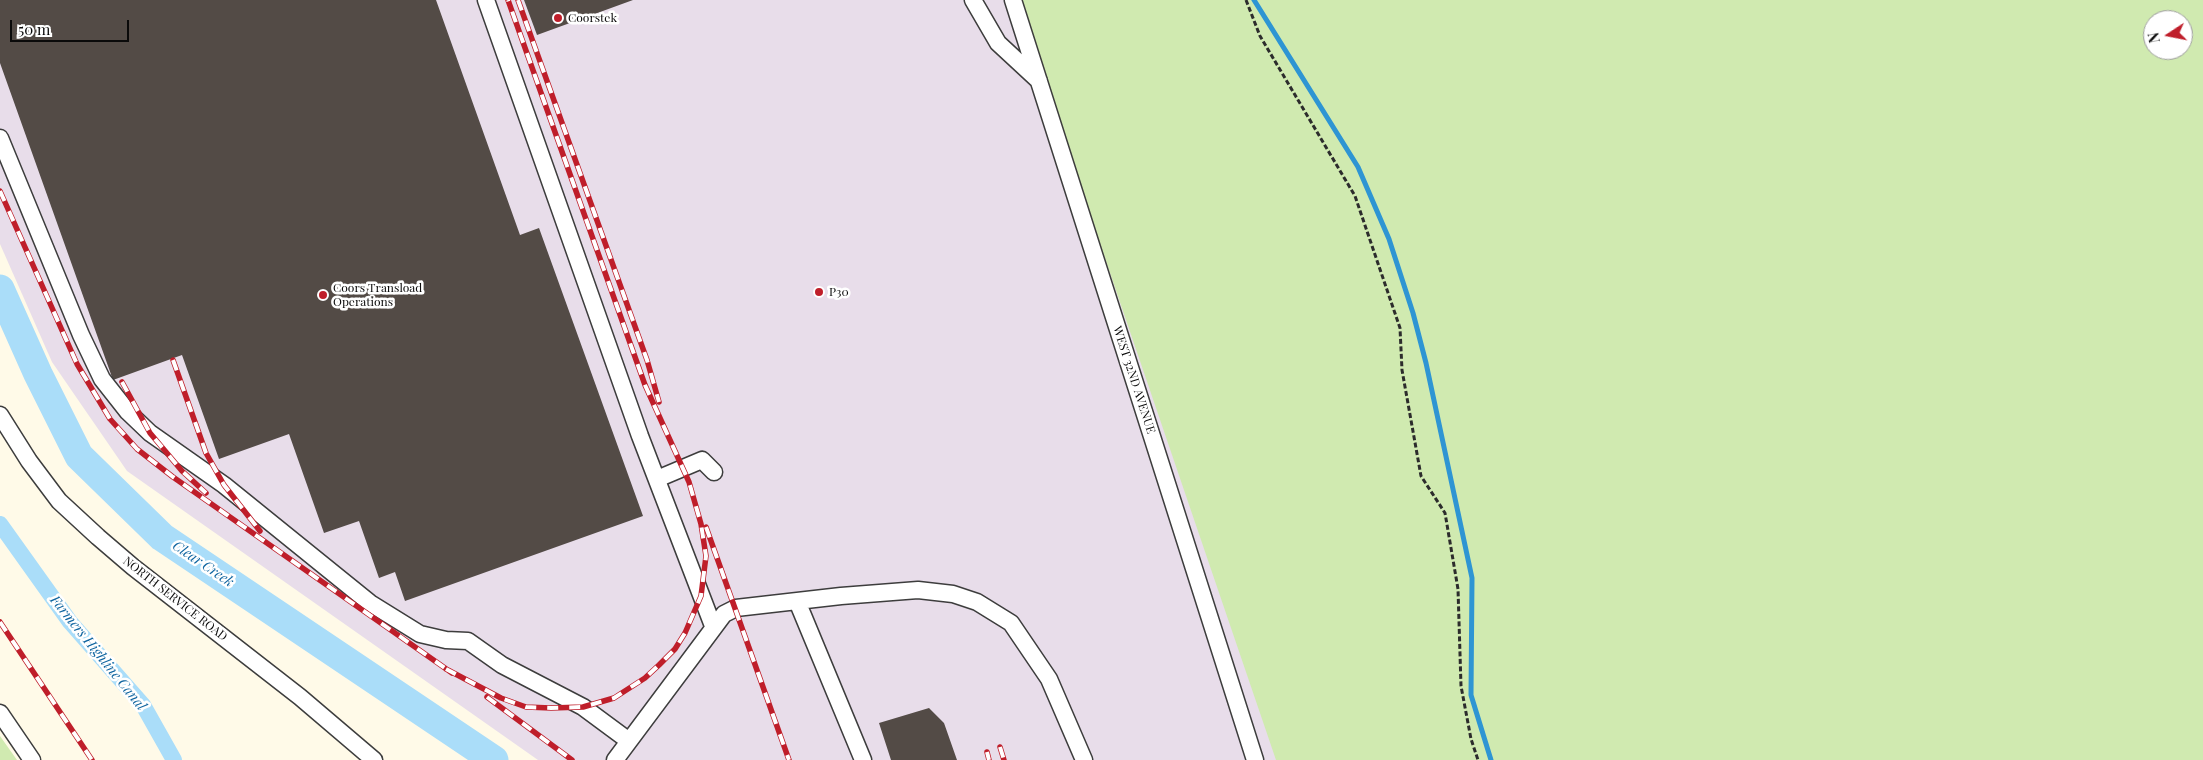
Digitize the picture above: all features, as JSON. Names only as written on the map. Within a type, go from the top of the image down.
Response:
[{"type":"street","points":[[486,0],[657,479],[713,626]]},
{"type":"street","points":[[973,0],[998,43],[1040,83]]},
{"type":"street","name":"WEST 32ND AVENUE","points":[[1013,0],[1255,760]]},
{"type":"street","points":[[0,138],[81,335],[102,378],[128,412],[150,433],[224,485],[370,604],[420,634],[446,640],[468,641],[502,665],[583,707],[629,741]]},
{"type":"street","name":"NORTH SERVICE ROAD","points":[[0,415],[29,461],[59,501],[98,537],[133,567],[300,697],[374,760]]},
{"type":"street","points":[[657,479],[702,460],[707,468],[714,472]]},
{"type":"street","points":[[614,760],[713,626],[724,614],[736,608],[918,590],[953,594],[977,602],[1011,624],[1049,679],[1084,760]]},
{"type":"street","points":[[797,601],[863,760]]},
{"type":"street","points":[[0,713],[32,760]]},
{"type":"path","points":[[1246,0],[1260,36],[1355,196],[1400,328],[1402,370],[1422,476],[1445,513],[1458,588],[1461,686],[1471,739],[1478,760]]},
{"type":"shaded area","points":[[0,0],[1065,0],[1297,760],[538,760],[127,471],[52,362],[0,244]]},
{"type":"green space","points":[[1017,0],[2203,0],[2203,760],[1276,760]]},
{"type":"green space","points":[[0,736],[17,760],[0,760]]},
{"type":"building","name":"Coors Transload Operations","points":[[0,0],[436,0],[520,235],[539,228],[643,516],[405,601],[395,572],[379,578],[359,521],[324,533],[289,434],[219,459],[182,355],[113,380],[0,63]]},
{"type":"building","name":"Coorstek","points":[[524,0],[633,0],[537,35]]},
{"type":"building","points":[[929,708],[944,723],[957,760],[891,760],[879,723]]},
{"type":"waterway","points":[[1254,0],[1358,167],[1389,239],[1413,313],[1426,363],[1472,578],[1471,695],[1491,760]]},
{"type":"waterway","name":"Clear Creek","points":[[0,289],[38,374],[79,456],[162,537],[494,760]]},
{"type":"waterway","name":"Farmers Highline Canal","points":[[0,524],[70,622],[143,705],[174,760]]},
{"type":"railway","points":[[446,669],[501,698],[526,707],[583,707],[614,698],[645,678],[675,649],[685,633],[701,596],[706,556],[701,524],[689,482],[645,385],[508,0]]},
{"type":"railway","points":[[518,0],[647,360],[659,402]]},
{"type":"railway","points":[[0,191],[77,364],[110,419],[137,449],[173,477],[452,673]]},
{"type":"railway","points":[[173,360],[206,453],[224,485],[260,531]]},
{"type":"railway","points":[[122,382],[150,433],[182,471],[206,493]]},
{"type":"railway","points":[[706,527],[789,760]]},
{"type":"railway","points":[[0,622],[92,760]]},
{"type":"railway","points":[[487,697],[572,760]]},
{"type":"railway","points":[[1000,747],[1004,760]]},
{"type":"railway","points":[[987,752],[989,760]]},
{"type":"place","name":"Coorstek","points":[[558,18]]},
{"type":"place","name":"P30","points":[[819,292]]},
{"type":"place","name":"Coors Transload Operations","points":[[323,295]]}]
